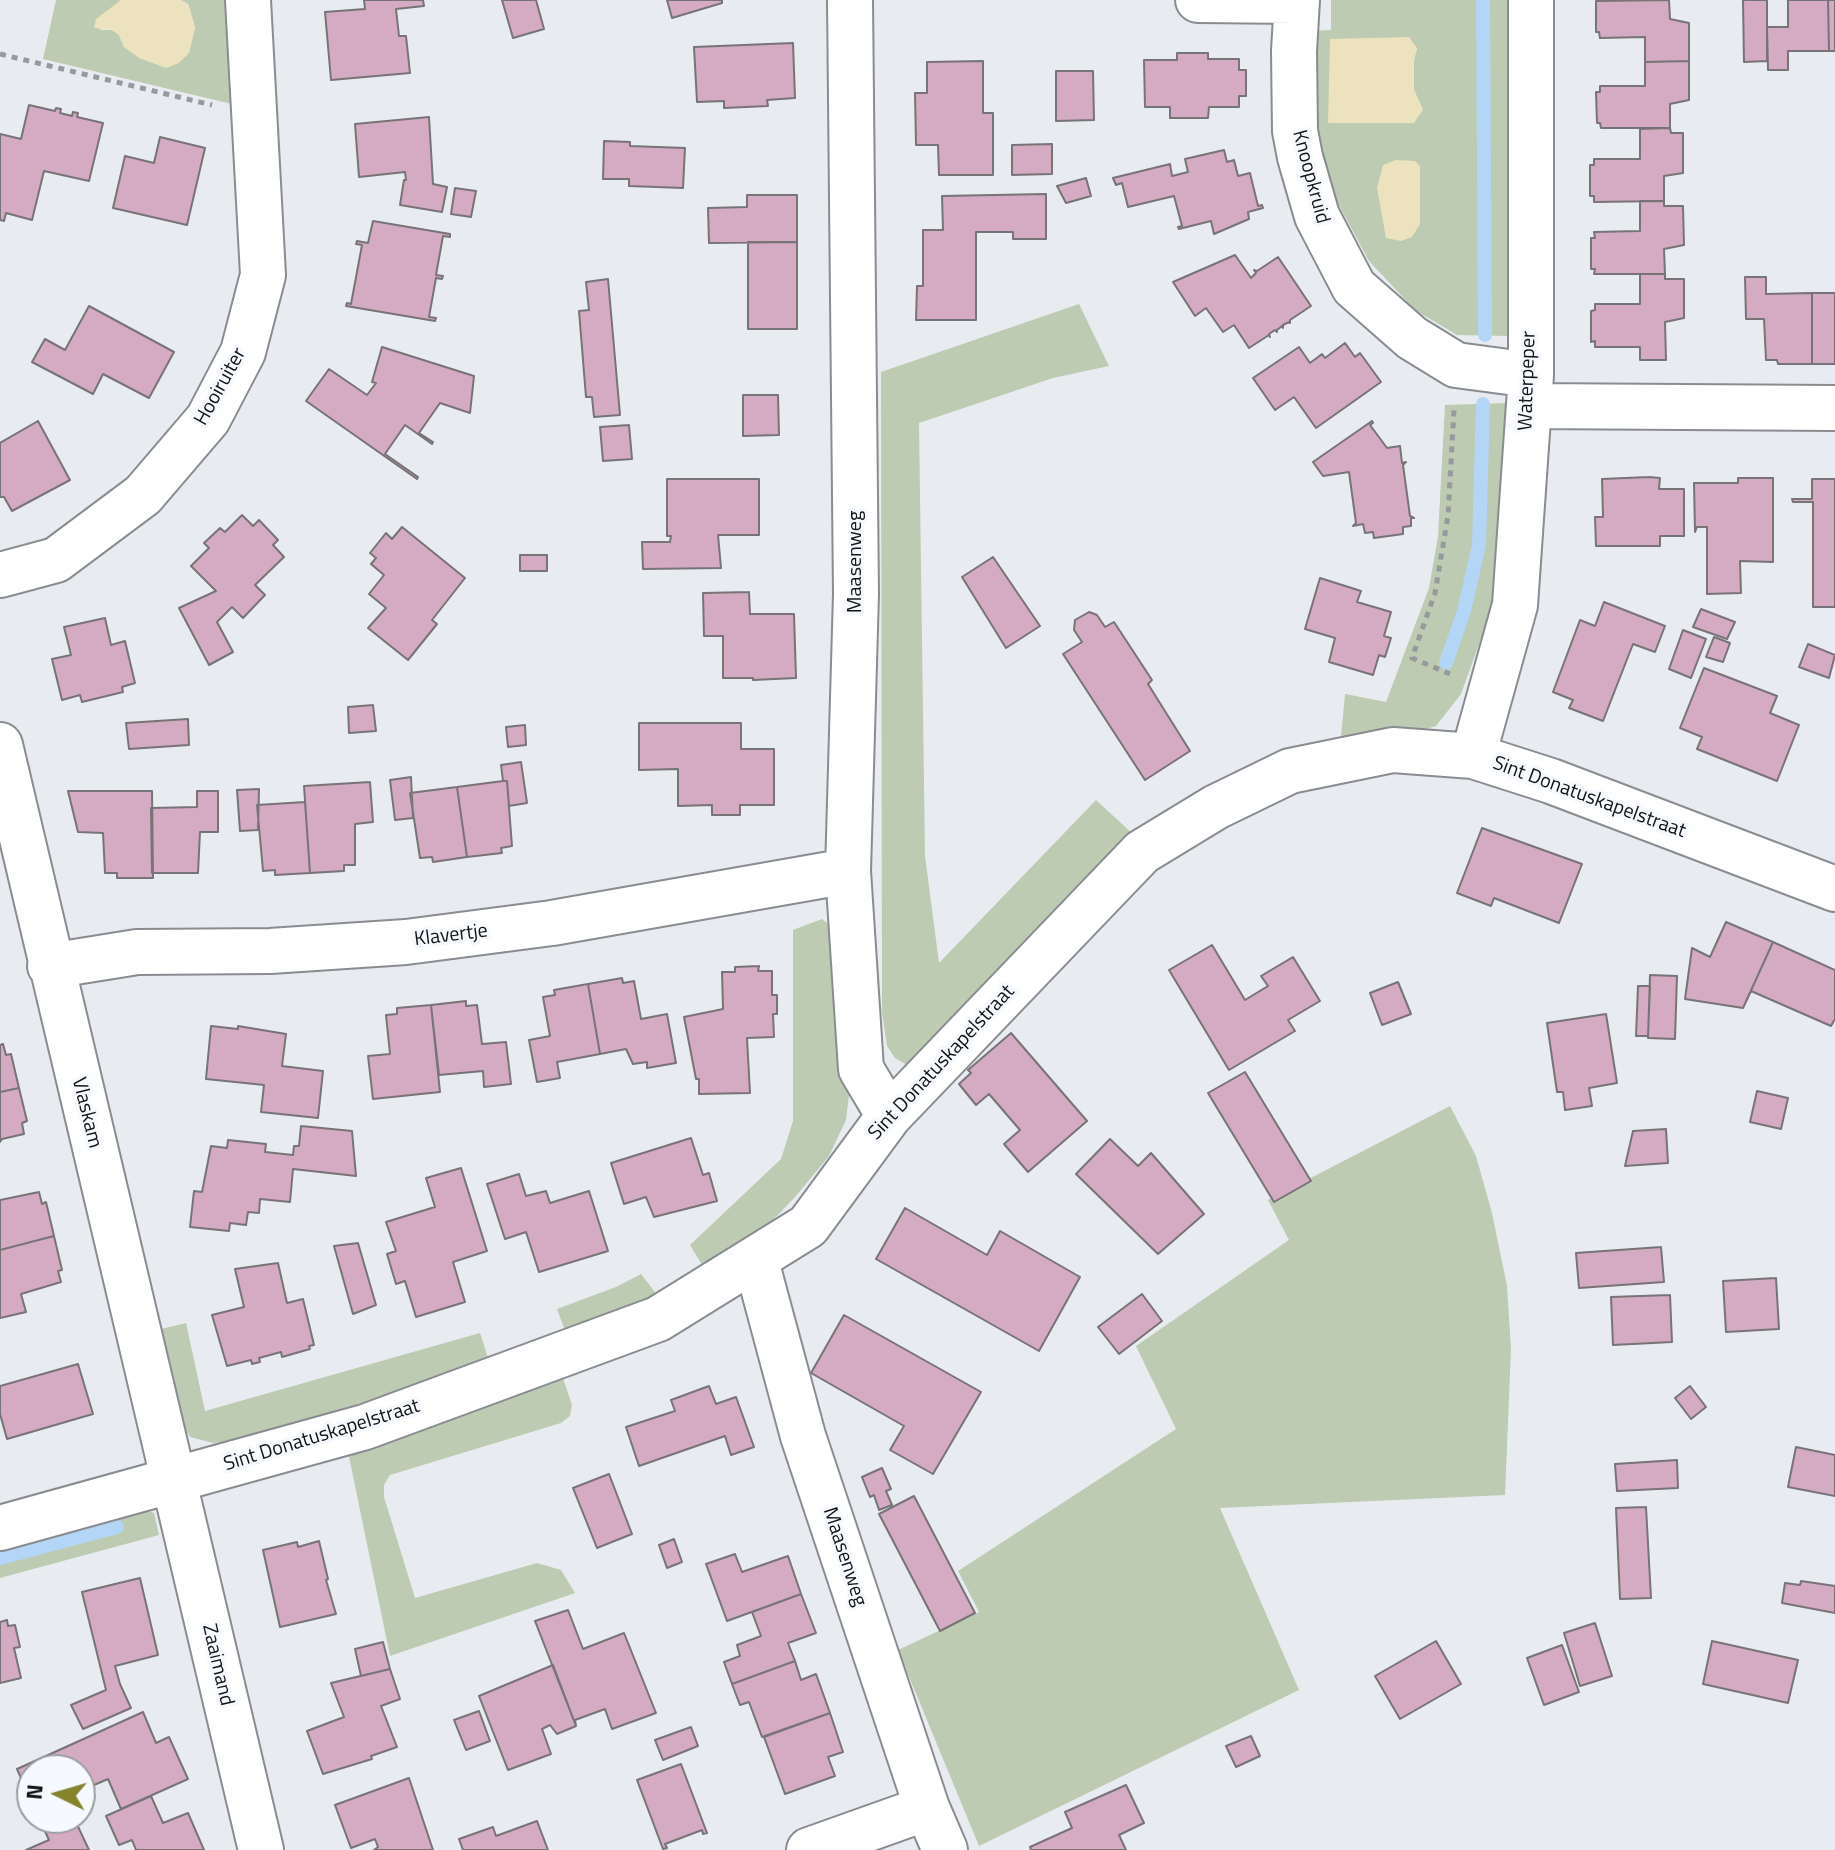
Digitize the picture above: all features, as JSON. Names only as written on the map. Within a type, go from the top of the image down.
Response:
[{"type":"street","name":"Hooiruiter","points":[[0,575],[56,560],[143,495],[208,419],[243,352],[263,275],[248,0]]},
{"type":"street","name":"Maasenweg","points":[[850,0],[856,594],[848,871],[861,1069],[889,1116]]},
{"type":"street","points":[[1198,0],[1297,1]]},
{"type":"street","name":"Waterpeper","points":[[1473,756],[1515,605],[1530,390],[1531,0]]},
{"type":"street","name":"Knoopkruid","points":[[1297,1],[1295,131],[1317,216],[1354,287],[1412,338],[1456,365],[1530,390],[1835,408]]},
{"type":"street","name":"Vlaskam","points":[[0,745],[174,1480]]},
{"type":"street","name":"Sint Donatuskapelstraat","points":[[0,1528],[365,1427],[658,1319],[808,1226],[889,1116],[1142,852],[1216,807],[1290,771],[1393,750],[1473,756],[1551,781],[1835,889]]},
{"type":"street","name":"Klavertje","points":[[50,966],[137,952],[270,951],[406,942],[552,923],[848,871]]},
{"type":"street","name":"Maasenweg","points":[[756,1261],[803,1436],[927,1808],[945,1850]]},
{"type":"street","name":"Zaaimand","points":[[174,1480],[261,1850]]},
{"type":"street","points":[[809,1850],[927,1808]]},
{"type":"path","points":[[0,54],[255,115]]},
{"type":"path","points":[[1456,365],[1448,516],[1435,593],[1412,658],[1491,692]]},
{"type":"green space","points":[[56,0],[121,0],[113,7],[100,30],[112,30],[119,35],[124,47],[189,53],[195,27],[188,4],[180,0],[229,0],[236,105],[43,59]]},
{"type":"green space","points":[[1331,0],[1507,0],[1509,336],[1457,335],[1415,310],[1369,261],[1334,196],[1312,125],[1309,31],[1331,30]],"holes":[[[1330,39],[1417,48],[1414,90],[1423,110]]]},
{"type":"green space","points":[[1079,304],[1109,366],[1053,378],[919,423],[925,856],[939,963],[1096,800],[1134,835],[912,1068],[895,1058],[887,1046],[882,1013],[881,372]]},
{"type":"green space","points":[[1507,403],[1497,595],[1461,694],[1436,726],[1413,733],[1341,736],[1345,694],[1386,702],[1429,588],[1438,537],[1445,405]]},
{"type":"green space","points":[[822,919],[839,932],[841,1060],[849,1095],[846,1120],[829,1156],[796,1196],[753,1241],[707,1273],[690,1245],[781,1159],[793,1121],[793,930]]},
{"type":"green space","points":[[1450,1106],[1476,1156],[1507,1286],[1511,1349],[1505,1495],[1220,1508],[1299,1690],[979,1846],[898,1650],[979,1612],[958,1571],[1176,1429],[1136,1346],[1289,1240],[1268,1200]]},
{"type":"green space","points":[[641,1274],[658,1296],[567,1336],[557,1309]]},
{"type":"green space","points":[[186,1323],[205,1411],[480,1333],[490,1364],[235,1441],[213,1443],[190,1437],[178,1419],[157,1330]]},
{"type":"green space","points":[[563,1378],[572,1405],[570,1416],[561,1423],[390,1475],[384,1485],[384,1497],[415,1598],[537,1563],[561,1570],[575,1593],[390,1656],[347,1447]]},
{"type":"green space","points":[[133,1505],[154,1513],[159,1535],[0,1578],[0,1542]]},
{"type":"sand","points":[[121,0],[180,0],[188,4],[195,27],[189,53],[179,63],[166,68],[139,58],[124,47],[119,35],[112,30],[94,28],[96,19]]},
{"type":"sand","points":[[1409,37],[1417,48],[1414,90],[1423,110],[1414,123],[1328,123],[1330,39]]},
{"type":"sand","points":[[1396,160],[1415,161],[1420,166],[1420,224],[1412,237],[1401,241],[1386,238],[1377,188],[1383,165]]},
{"type":"building","points":[[364,0],[423,0],[424,6],[396,9],[399,36],[406,36],[410,73],[331,80],[325,12],[365,9]]},
{"type":"building","points":[[502,0],[536,0],[544,29],[513,38]]},
{"type":"building","points":[[667,0],[722,0],[722,3],[672,18]]},
{"type":"building","points":[[1669,0],[1670,19],[1689,23],[1689,61],[1645,62],[1645,37],[1600,38],[1599,32],[1596,32],[1596,1]]},
{"type":"building","points":[[1743,0],[1767,0],[1767,61],[1744,62]]},
{"type":"building","points":[[1788,0],[1828,0],[1829,51],[1788,51],[1788,70],[1768,70],[1767,27],[1788,27]]},
{"type":"building","points":[[1828,0],[1835,0],[1835,51],[1829,51]]},
{"type":"building","points":[[793,43],[795,98],[767,100],[768,106],[724,108],[724,101],[697,102],[694,47]]},
{"type":"building","points":[[1177,53],[1208,53],[1208,59],[1239,59],[1239,70],[1246,70],[1246,96],[1239,96],[1239,107],[1209,107],[1208,118],[1170,118],[1170,107],[1145,107],[1144,60],[1177,60]]},
{"type":"building","points":[[983,61],[983,113],[993,113],[993,175],[939,175],[938,145],[916,145],[915,93],[927,93],[927,62]]},
{"type":"building","points":[[1689,61],[1689,100],[1670,104],[1670,128],[1601,128],[1597,123],[1596,92],[1600,92],[1600,86],[1645,86],[1645,62]]},
{"type":"building","points":[[1056,71],[1093,71],[1094,120],[1056,121]]},
{"type":"building","points":[[29,105],[55,111],[56,108],[61,109],[60,113],[72,116],[73,112],[78,113],[77,117],[103,123],[89,181],[44,171],[32,220],[6,213],[4,221],[0,220],[0,134],[21,139]]},
{"type":"building","points":[[429,117],[433,184],[447,187],[442,212],[400,205],[405,172],[359,177],[355,124]]},
{"type":"building","points":[[1670,128],[1671,133],[1683,133],[1683,173],[1664,176],[1664,201],[1594,202],[1594,196],[1590,196],[1590,165],[1594,165],[1594,159],[1640,159],[1640,129]]},
{"type":"building","points":[[160,137],[205,148],[187,225],[113,208],[125,156],[154,163]]},
{"type":"building","points":[[604,141],[630,142],[630,146],[685,148],[683,188],[629,186],[629,179],[603,179]]},
{"type":"building","points":[[1052,144],[1052,174],[1012,175],[1012,145]]},
{"type":"building","points":[[1224,150],[1227,162],[1234,160],[1238,176],[1250,173],[1258,206],[1262,205],[1263,208],[1248,212],[1249,219],[1214,234],[1211,221],[1179,229],[1182,226],[1174,196],[1128,207],[1122,183],[1116,185],[1113,178],[1170,164],[1172,176],[1188,172],[1185,159]]},
{"type":"building","points":[[1086,178],[1091,196],[1066,203],[1057,186]]},
{"type":"building","points":[[455,188],[476,191],[471,217],[451,214]]},
{"type":"building","points":[[1046,194],[1046,239],[1013,239],[1013,232],[976,232],[976,320],[916,320],[917,286],[923,286],[923,230],[943,230],[942,196]]},
{"type":"building","points":[[747,195],[797,195],[797,242],[709,243],[708,208],[747,207]]},
{"type":"building","points":[[1640,201],[1664,201],[1664,206],[1683,206],[1684,245],[1664,249],[1665,274],[1594,274],[1595,269],[1591,269],[1591,238],[1595,238],[1594,232],[1640,231]]},
{"type":"building","points":[[373,221],[450,234],[450,237],[443,236],[436,275],[443,276],[442,279],[436,278],[429,317],[436,318],[435,321],[346,306],[347,303],[351,304],[362,245],[356,244],[357,241],[368,243]]},
{"type":"building","points":[[748,242],[797,242],[797,329],[748,329]]},
{"type":"building","points":[[1235,255],[1251,278],[1256,273],[1254,270],[1278,257],[1311,306],[1277,332],[1275,330],[1269,334],[1270,337],[1249,348],[1234,325],[1223,332],[1206,308],[1195,316],[1173,282]]},
{"type":"building","points":[[1640,274],[1665,274],[1665,279],[1684,279],[1684,318],[1665,322],[1666,360],[1640,360],[1640,347],[1595,347],[1595,341],[1591,342],[1591,311],[1595,310],[1595,304],[1640,304]]},
{"type":"building","points":[[1745,277],[1766,277],[1766,294],[1812,293],[1812,364],[1778,364],[1777,360],[1766,360],[1764,319],[1746,319]]},
{"type":"building","points":[[608,279],[620,415],[594,417],[592,397],[586,397],[579,311],[589,310],[586,282]]},
{"type":"building","points":[[1812,293],[1835,293],[1835,364],[1812,364]]},
{"type":"building","points":[[89,306],[174,352],[149,398],[103,374],[93,394],[32,362],[45,339],[65,350]]},
{"type":"building","points":[[1345,343],[1355,357],[1360,353],[1381,382],[1316,428],[1294,397],[1275,410],[1253,378],[1299,347],[1310,363],[1322,354],[1325,358]]},
{"type":"building","points":[[382,347],[474,376],[470,413],[440,403],[419,433],[432,444],[405,425],[385,454],[417,479],[306,401],[329,369],[367,395],[376,383],[372,382]]},
{"type":"building","points":[[743,395],[778,395],[779,435],[743,436]]},
{"type":"building","points":[[38,421],[70,480],[12,511],[4,497],[0,497],[0,443]]},
{"type":"building","points":[[1372,421],[1370,425],[1387,448],[1400,446],[1402,463],[1406,462],[1403,465],[1410,516],[1414,518],[1411,518],[1411,526],[1403,527],[1403,534],[1374,538],[1373,532],[1365,533],[1363,524],[1353,526],[1356,523],[1349,472],[1323,476],[1313,462]]},
{"type":"building","points":[[629,425],[632,459],[603,461],[600,427]]},
{"type":"building","points":[[1660,478],[1659,489],[1684,489],[1684,536],[1660,536],[1660,546],[1596,546],[1595,517],[1603,517],[1602,479]]},
{"type":"building","points":[[1738,478],[1773,478],[1773,562],[1740,561],[1741,593],[1707,594],[1707,527],[1697,527],[1695,532],[1694,483],[1738,483]]},
{"type":"building","points":[[667,479],[759,479],[759,535],[718,535],[721,568],[643,569],[642,542],[670,542],[671,536],[667,536]]},
{"type":"building","points":[[1812,479],[1835,479],[1835,607],[1813,607],[1813,502],[1793,502],[1792,499],[1812,499]]},
{"type":"building","points":[[242,515],[253,526],[259,520],[278,540],[273,545],[284,557],[255,585],[265,595],[243,618],[232,607],[217,622],[233,652],[209,665],[179,608],[216,591],[191,566],[209,548],[204,543],[220,528],[225,532]]},
{"type":"building","points":[[402,527],[465,578],[432,620],[437,624],[408,660],[368,628],[386,608],[369,594],[384,575],[371,564],[376,558],[370,553],[386,533],[392,539]]},
{"type":"building","points":[[520,555],[547,555],[547,571],[520,571]]},
{"type":"building","points":[[993,557],[1040,626],[1006,648],[962,577]]},
{"type":"building","points":[[1320,578],[1361,591],[1357,602],[1391,612],[1384,636],[1391,638],[1385,657],[1379,655],[1373,675],[1329,662],[1335,638],[1305,629]]},
{"type":"building","points":[[749,592],[750,614],[794,614],[796,678],[723,678],[723,636],[704,636],[703,593]]},
{"type":"building","points":[[1604,602],[1665,626],[1655,652],[1633,644],[1603,721],[1569,708],[1573,700],[1553,692],[1580,620],[1595,626]]},
{"type":"building","points":[[1701,609],[1735,622],[1727,639],[1693,627]]},
{"type":"building","points":[[1089,612],[1097,615],[1105,627],[1114,622],[1152,680],[1148,684],[1190,751],[1145,780],[1063,654],[1082,642],[1074,630],[1075,620]]},
{"type":"building","points":[[105,618],[111,645],[125,641],[135,683],[122,687],[123,692],[82,702],[80,695],[62,700],[52,659],[71,655],[64,627]]},
{"type":"building","points":[[1683,630],[1706,639],[1691,678],[1669,669]]},
{"type":"building","points":[[1714,637],[1730,643],[1723,662],[1706,657]]},
{"type":"building","points":[[1808,644],[1835,655],[1829,678],[1799,667]]},
{"type":"building","points":[[1704,668],[1777,696],[1770,713],[1799,725],[1777,781],[1697,749],[1702,737],[1680,728]]},
{"type":"building","points":[[373,705],[376,731],[349,733],[348,707]]},
{"type":"building","points":[[188,719],[189,745],[129,749],[126,723]]},
{"type":"building","points":[[639,723],[741,723],[741,749],[774,749],[774,805],[740,805],[740,815],[712,815],[712,805],[678,806],[678,769],[639,770]]},
{"type":"building","points":[[525,725],[526,745],[508,747],[506,727]]},
{"type":"building","points":[[521,762],[527,803],[509,806],[507,781],[503,781],[501,765]]},
{"type":"building","points":[[411,777],[413,818],[395,820],[390,780]]},
{"type":"building","points":[[507,781],[512,846],[501,848],[502,853],[467,857],[457,787]]},
{"type":"building","points":[[370,782],[373,822],[355,824],[355,865],[344,865],[344,871],[310,873],[304,786]]},
{"type":"building","points":[[457,787],[467,857],[433,862],[432,857],[420,858],[410,793]]},
{"type":"building","points":[[259,789],[258,830],[240,831],[237,790]]},
{"type":"building","points":[[68,791],[152,791],[153,878],[117,878],[117,873],[105,873],[103,833],[78,832]]},
{"type":"building","points":[[197,791],[218,791],[218,832],[200,832],[198,873],[152,873],[151,808],[197,807]]},
{"type":"building","points":[[305,802],[310,873],[275,875],[275,870],[263,871],[257,805]]},
{"type":"building","points":[[1482,828],[1582,864],[1559,923],[1494,898],[1491,906],[1457,893]]},
{"type":"building","points":[[1726,922],[1773,942],[1743,1008],[1685,999],[1692,948],[1710,957]]},
{"type":"building","points":[[1773,942],[1835,970],[1835,1019],[1831,1026],[1751,991],[1743,1008]]},
{"type":"building","points":[[1212,945],[1245,1000],[1268,986],[1261,976],[1293,957],[1320,1001],[1288,1020],[1295,1031],[1229,1070],[1169,970]]},
{"type":"building","points":[[759,966],[758,971],[772,971],[772,995],[777,995],[777,1014],[773,1014],[774,1037],[747,1038],[750,1093],[699,1094],[699,1079],[696,1079],[684,1017],[723,1009],[722,972],[735,972],[735,967]]},
{"type":"building","points":[[1650,975],[1677,976],[1675,1039],[1648,1038]]},
{"type":"building","points":[[622,978],[623,983],[634,981],[641,1019],[667,1014],[676,1063],[647,1068],[647,1062],[633,1064],[626,1049],[600,1054],[588,984]]},
{"type":"building","points":[[1398,982],[1411,1014],[1382,1025],[1370,993]]},
{"type":"building","points":[[588,984],[600,1054],[557,1062],[560,1078],[537,1082],[529,1040],[550,1036],[543,997],[555,995],[554,990]]},
{"type":"building","points":[[1638,986],[1650,986],[1648,1036],[1636,1036]]},
{"type":"building","points":[[466,1001],[466,1006],[477,1005],[482,1044],[506,1042],[511,1084],[484,1087],[483,1071],[439,1075],[431,1005]]},
{"type":"building","points":[[431,1005],[440,1092],[373,1099],[368,1056],[390,1054],[386,1015],[397,1014],[397,1008]]},
{"type":"building","points":[[1606,1014],[1617,1083],[1589,1088],[1592,1106],[1565,1110],[1563,1092],[1557,1092],[1547,1023]]},
{"type":"building","points":[[211,1026],[238,1029],[238,1026],[286,1034],[282,1066],[323,1071],[318,1118],[261,1112],[264,1085],[206,1079]]},
{"type":"building","points":[[1011,1033],[1087,1121],[1028,1172],[1004,1144],[1020,1130],[989,1094],[976,1105],[959,1084],[971,1073],[968,1070]]},
{"type":"building","points":[[3,1044],[6,1055],[11,1054],[19,1088],[0,1092],[0,1045]]},
{"type":"building","points":[[1245,1072],[1311,1181],[1274,1202],[1208,1093]]},
{"type":"building","points":[[19,1088],[27,1121],[22,1123],[24,1134],[0,1142],[0,1092]]},
{"type":"building","points":[[1757,1091],[1788,1098],[1781,1129],[1750,1122]]},
{"type":"building","points":[[301,1126],[352,1131],[356,1176],[293,1169],[290,1202],[260,1199],[259,1213],[248,1212],[246,1225],[230,1223],[229,1231],[190,1227],[194,1191],[202,1192],[211,1146],[227,1148],[228,1140],[266,1144],[265,1152],[293,1155],[294,1146],[299,1146]]},
{"type":"building","points":[[1666,1129],[1668,1163],[1625,1166],[1633,1131]]},
{"type":"building","points":[[691,1138],[703,1175],[709,1173],[717,1201],[654,1217],[646,1197],[624,1204],[611,1163]]},
{"type":"building","points":[[1110,1139],[1138,1166],[1151,1153],[1204,1214],[1158,1254],[1076,1174]]},
{"type":"building","points":[[461,1168],[487,1251],[453,1262],[465,1302],[416,1317],[405,1281],[396,1284],[387,1254],[396,1251],[386,1222],[435,1207],[426,1178]]},
{"type":"building","points":[[519,1174],[526,1196],[546,1191],[550,1203],[589,1191],[608,1251],[539,1272],[526,1232],[505,1239],[487,1184]]},
{"type":"building","points":[[39,1192],[42,1204],[46,1202],[54,1236],[0,1250],[0,1200]]},
{"type":"building","points":[[905,1208],[987,1255],[1000,1231],[1080,1277],[1039,1351],[876,1259]]},
{"type":"building","points":[[54,1236],[62,1270],[58,1271],[61,1282],[21,1294],[26,1312],[0,1318],[0,1250]]},
{"type":"building","points":[[358,1243],[376,1305],[353,1314],[334,1246]]},
{"type":"building","points":[[1661,1247],[1664,1282],[1579,1288],[1576,1253]]},
{"type":"building","points":[[278,1263],[287,1303],[303,1299],[314,1345],[282,1357],[281,1352],[259,1358],[260,1362],[252,1364],[251,1360],[227,1366],[212,1315],[244,1307],[235,1269]]},
{"type":"building","points":[[1776,1278],[1779,1329],[1726,1332],[1723,1281]]},
{"type":"building","points":[[1142,1294],[1162,1321],[1119,1354],[1098,1327]]},
{"type":"building","points":[[1670,1295],[1672,1342],[1613,1345],[1611,1297]]},
{"type":"building","points":[[844,1315],[981,1392],[933,1474],[890,1450],[904,1426],[811,1373]]},
{"type":"building","points":[[78,1364],[93,1414],[7,1439],[0,1414],[0,1386]]},
{"type":"building","points":[[709,1386],[716,1404],[736,1397],[754,1447],[731,1455],[725,1436],[639,1466],[626,1427],[675,1411],[671,1400]]},
{"type":"building","points":[[1690,1386],[1706,1407],[1691,1419],[1675,1398]]},
{"type":"building","points":[[1796,1447],[1835,1455],[1835,1496],[1788,1487]]},
{"type":"building","points":[[1677,1460],[1678,1488],[1617,1491],[1615,1464]]},
{"type":"building","points":[[882,1468],[891,1489],[886,1491],[892,1505],[879,1510],[874,1495],[870,1497],[862,1477]]},
{"type":"building","points":[[609,1474],[632,1534],[597,1548],[573,1488]]},
{"type":"building","points":[[914,1496],[975,1613],[940,1631],[879,1514]]},
{"type":"building","points":[[1646,1507],[1651,1598],[1620,1599],[1616,1508]]},
{"type":"building","points":[[674,1539],[682,1562],[667,1568],[659,1545]]},
{"type":"building","points":[[319,1541],[336,1614],[280,1627],[263,1550],[297,1542],[298,1547]]},
{"type":"building","points":[[735,1554],[742,1572],[788,1556],[801,1594],[727,1621],[706,1564]]},
{"type":"building","points":[[140,1578],[158,1655],[115,1666],[131,1708],[83,1729],[71,1705],[106,1690],[82,1592]]},
{"type":"building","points":[[1801,1581],[1835,1586],[1835,1613],[1782,1603],[1785,1583],[1800,1585]]},
{"type":"building","points":[[801,1594],[816,1633],[788,1643],[795,1661],[732,1684],[724,1662],[740,1656],[737,1645],[761,1636],[752,1612]]},
{"type":"building","points":[[568,1610],[583,1649],[624,1633],[656,1713],[612,1729],[605,1709],[575,1720],[576,1726],[535,1621]]},
{"type":"building","points":[[7,1620],[8,1626],[15,1625],[20,1647],[14,1648],[21,1678],[0,1683],[0,1622]]},
{"type":"building","points":[[1595,1623],[1612,1676],[1580,1686],[1564,1633]]},
{"type":"building","points":[[1436,1641],[1461,1684],[1400,1719],[1375,1676]]},
{"type":"building","points":[[1712,1641],[1798,1660],[1788,1703],[1703,1684]]},
{"type":"building","points":[[383,1642],[390,1669],[361,1676],[355,1649]]},
{"type":"building","points":[[1562,1645],[1579,1692],[1544,1705],[1527,1658]]},
{"type":"building","points":[[795,1661],[801,1680],[816,1674],[830,1713],[762,1737],[749,1702],[740,1705],[732,1684]]},
{"type":"building","points":[[553,1665],[576,1726],[557,1734],[550,1725],[542,1729],[551,1754],[508,1770],[479,1696]]},
{"type":"building","points":[[390,1669],[400,1699],[381,1706],[397,1747],[371,1756],[372,1759],[323,1774],[307,1731],[344,1717],[331,1683]]},
{"type":"building","points":[[479,1711],[490,1741],[466,1750],[454,1720]]},
{"type":"building","points":[[143,1712],[156,1743],[169,1737],[188,1779],[121,1809],[108,1779],[96,1784],[96,1754],[50,1754]]},
{"type":"building","points":[[830,1713],[843,1752],[828,1757],[835,1776],[785,1794],[764,1737]]},
{"type":"building","points":[[691,1727],[698,1746],[663,1760],[655,1740]]},
{"type":"building","points":[[1251,1736],[1260,1756],[1236,1767],[1226,1746]]},
{"type":"building","points":[[681,1764],[707,1833],[703,1834],[702,1830],[665,1844],[667,1848],[663,1849],[637,1780]]},
{"type":"building","points":[[409,1778],[433,1850],[374,1850],[378,1847],[375,1839],[351,1848],[335,1805]]},
{"type":"building","points":[[1126,1785],[1144,1823],[1119,1835],[1126,1850],[1031,1850],[1030,1847],[1072,1828],[1065,1812]]},
{"type":"building","points":[[151,1796],[163,1823],[188,1813],[204,1850],[136,1850],[132,1840],[119,1845],[106,1816]]},
{"type":"building","points":[[537,1821],[548,1850],[463,1850],[459,1839],[493,1827],[496,1836]]},
{"type":"building","points":[[46,1834],[82,1834],[89,1850],[26,1850],[49,1840]]},
{"type":"waterway","points":[[1483,0],[1485,335]]},
{"type":"waterway","points":[[1446,663],[1464,611],[1479,545],[1483,404]]},
{"type":"waterway","points":[[0,1558],[117,1527]]}]
